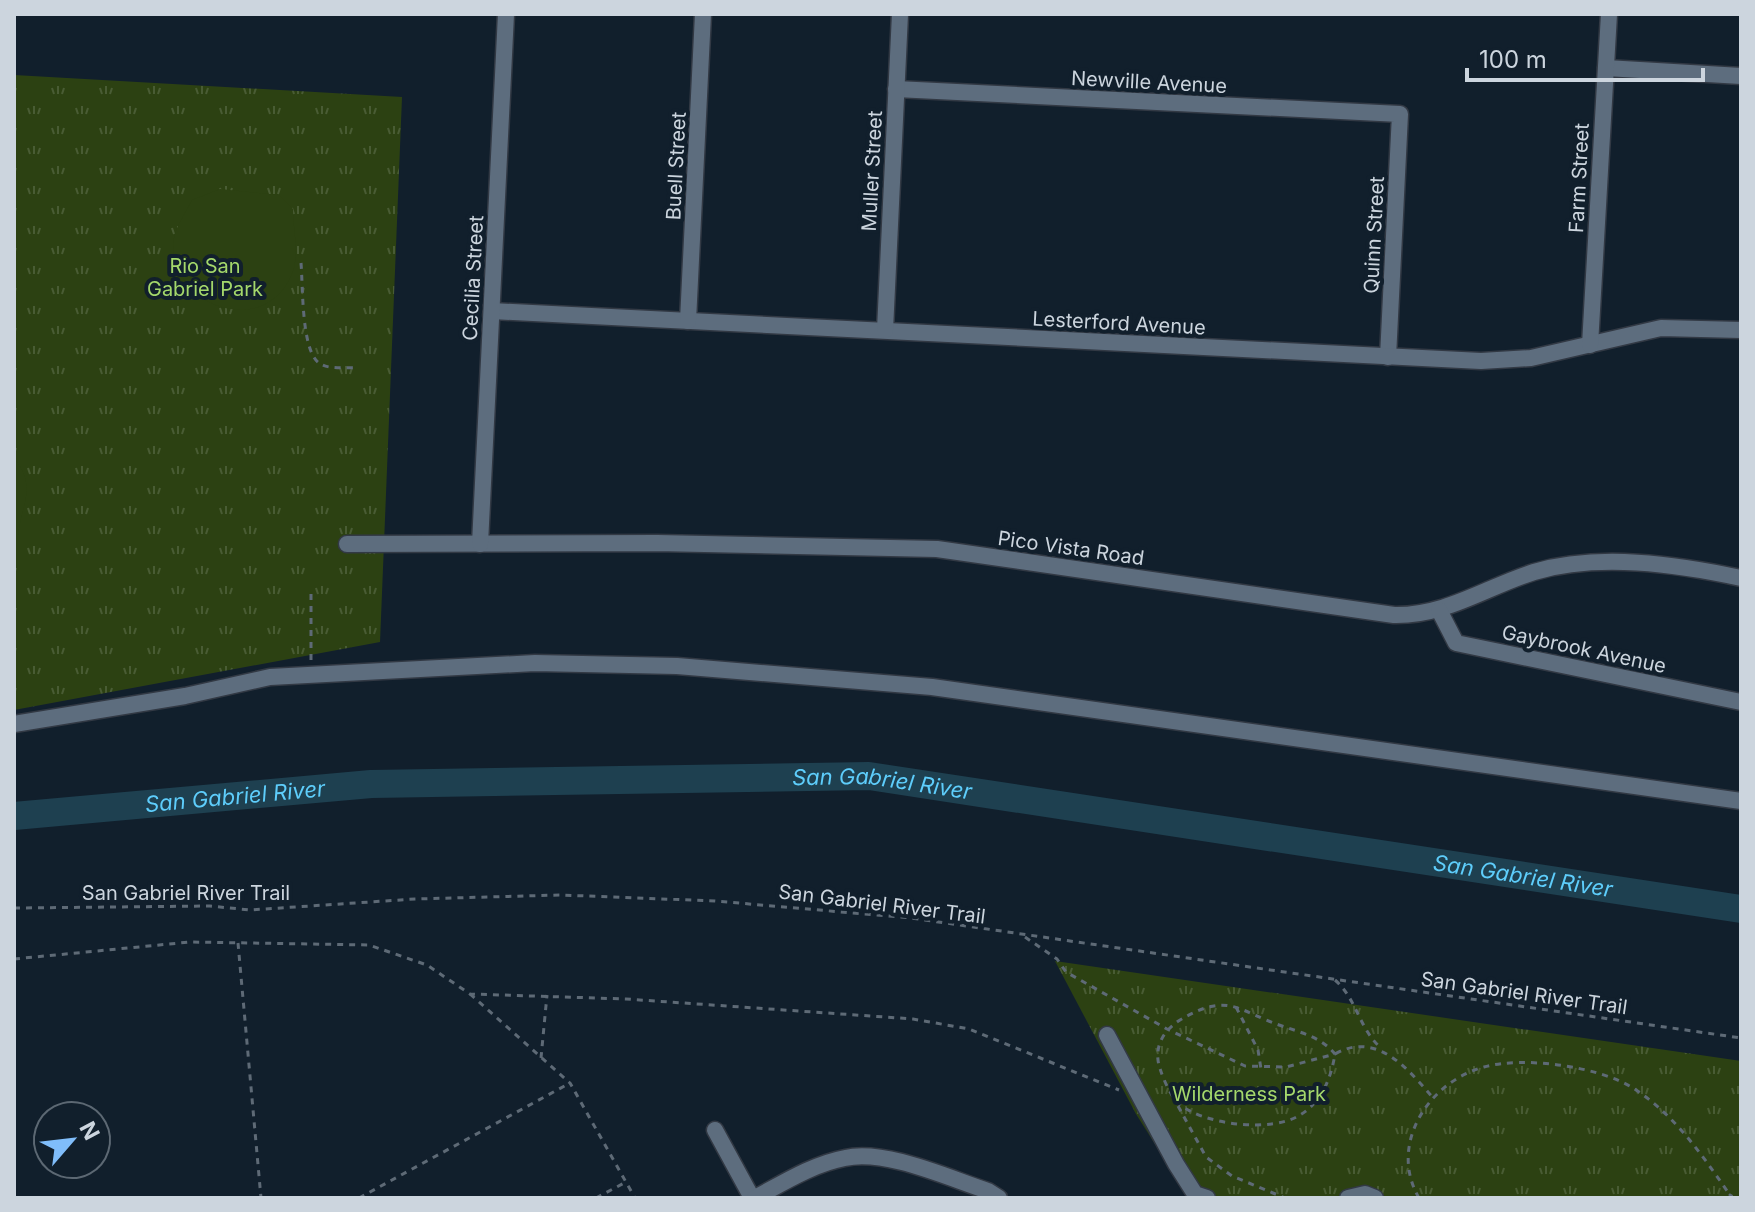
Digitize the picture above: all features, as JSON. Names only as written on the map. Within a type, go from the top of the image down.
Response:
[{"type":"street","name":"Cecilia Street","points":[[480,544],[506,14]]},
{"type":"street","name":"Buell Street","points":[[688,321],[703,14]]},
{"type":"street","name":"Muller Street","points":[[885,330],[900,14]]},
{"type":"street","name":"Farm Street","points":[[1590,345],[1609,14]]},
{"type":"street","points":[[1606,68],[1741,76]]},
{"type":"street","name":"Newville Avenue","points":[[896,89],[1400,114]]},
{"type":"street","name":"Quinn Street","points":[[1388,357],[1400,114]]},
{"type":"street","name":"Lesterford Avenue","points":[[492,311],[1507,361],[1661,328],[1741,330]]},
{"type":"street","name":"Pico Vista Road","points":[[347,544],[669,543],[937,549],[1383,614],[1413,615],[1439,610],[1531,573],[1575,564],[1688,568],[1741,578]]},
{"type":"street","name":"Gaybrook Avenue","points":[[1439,610],[1456,643],[1741,702]]},
{"type":"street","points":[[14,724],[185,696],[270,677],[535,663],[677,666],[932,687],[1741,801]]},
{"type":"street","points":[[1107,1035],[1195,1194],[1207,1198]]},
{"type":"street","points":[[715,1130],[753,1198],[803,1173],[846,1157],[893,1160],[988,1191],[999,1198]]},
{"type":"street","points":[[1348,1198],[1365,1194],[1375,1198]]},
{"type":"path","points":[[301,263],[307,341],[313,357],[323,366],[357,368]]},
{"type":"path","points":[[310,654],[311,588]]},
{"type":"path","name":"San Gabriel River Trail","points":[[14,908],[210,906],[250,910],[415,899],[610,897],[869,914],[1741,1038]]},
{"type":"path","points":[[1022,935],[1057,959],[1066,972],[1226,1059],[1261,1069],[1286,1067],[1363,1047],[1381,1049]]},
{"type":"path","points":[[14,959],[190,942],[238,942],[369,945],[427,965],[470,994],[570,1083],[635,1198]]},
{"type":"path","points":[[238,942],[261,1198]]},
{"type":"path","points":[[1335,980],[1351,995],[1363,1026],[1381,1049],[1395,1057],[1434,1099]]},
{"type":"path","points":[[470,994],[547,995],[941,1024],[969,1029],[1142,1100]]},
{"type":"path","points":[[541,1058],[547,995]]},
{"type":"path","points":[[1177,1103],[1220,1122],[1291,1120],[1320,1097],[1331,1077],[1335,1054],[1327,1044],[1236,1007],[1209,1006],[1167,1029],[1158,1051],[1158,1063],[1177,1103],[1206,1157],[1232,1176],[1285,1198]]},
{"type":"path","points":[[1236,1007],[1258,1050],[1261,1069]]},
{"type":"path","points":[[1419,1198],[1408,1179],[1408,1144],[1414,1123],[1452,1081],[1484,1067],[1521,1061],[1601,1074],[1631,1086],[1683,1129],[1732,1197]]},
{"type":"path","points":[[359,1198],[570,1083]]},
{"type":"path","points":[[596,1198],[626,1182]]},
{"type":"green space","name":"Rio San Gabriel Park","points":[[14,75],[402,97],[380,642],[14,710]]},
{"type":"green space","points":[[220,189],[279,195],[293,209],[296,249],[293,271],[281,292],[265,304],[245,310],[225,308],[206,300],[190,287],[178,268],[173,246],[177,228],[192,200]]},
{"type":"green space","points":[[14,458],[27,487],[18,536],[14,536]]},
{"type":"green space","name":"Wilderness Park","points":[[1055,961],[1741,1061],[1741,1198],[1189,1198],[1136,1114]]},
{"type":"waterway","name":"San Gabriel River","points":[[14,816],[371,784],[869,776],[1741,909]]}]
